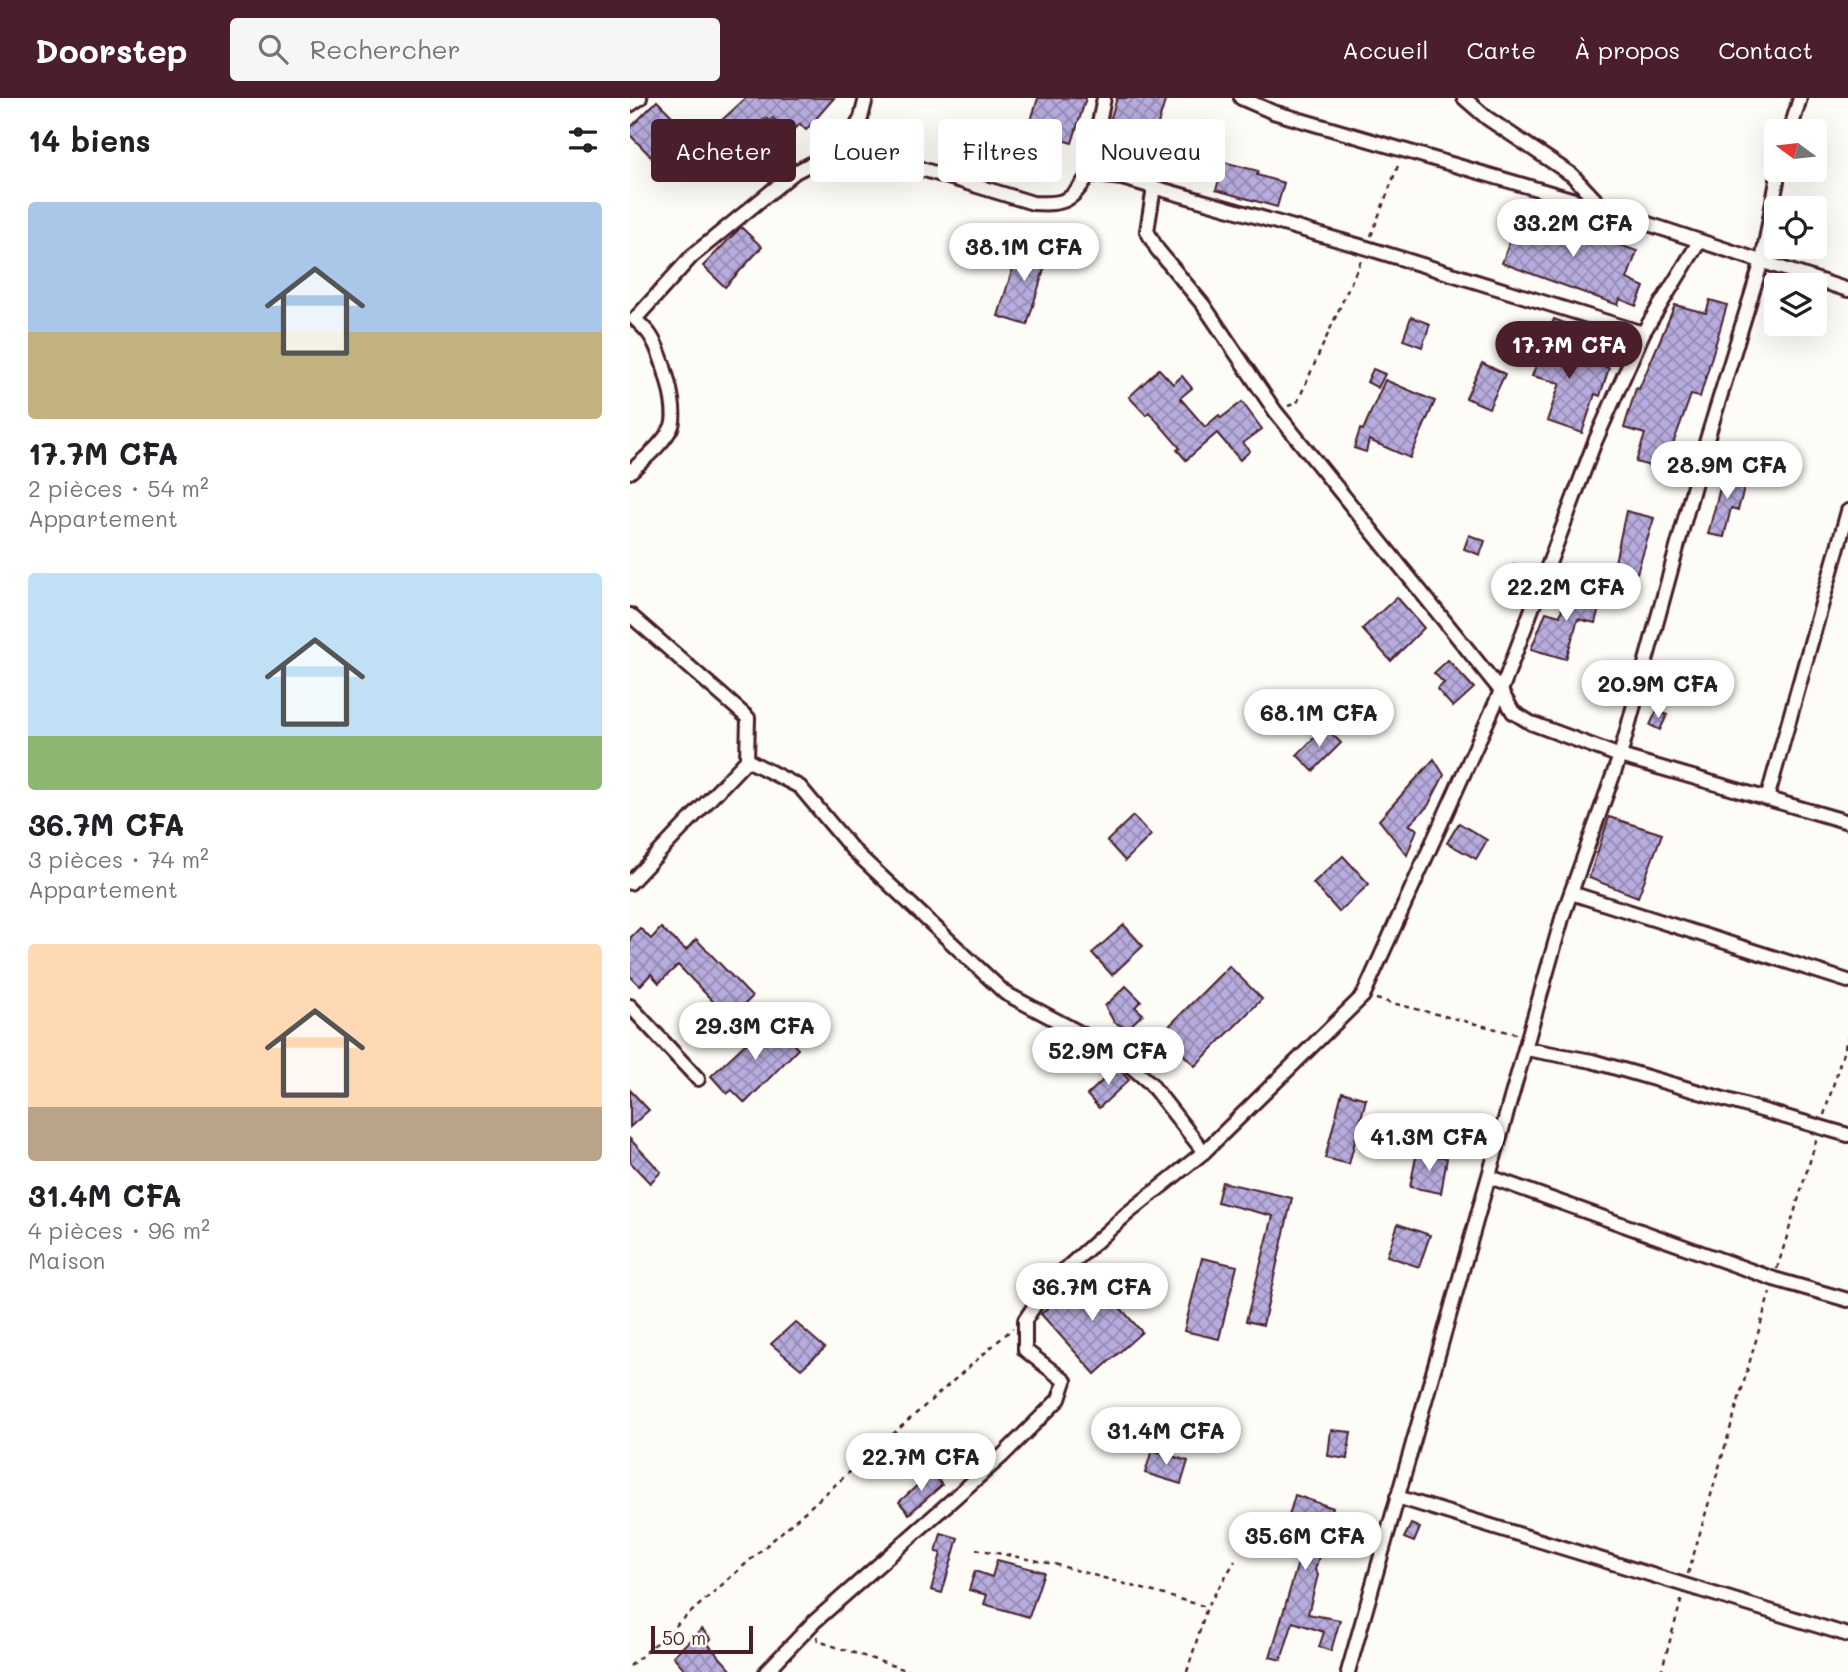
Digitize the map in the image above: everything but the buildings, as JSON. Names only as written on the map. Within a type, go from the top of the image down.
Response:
[{"type":"street","points":[[630,105],[640,98]]},
{"type":"street","points":[[860,119],[866,98]]},
{"type":"street","points":[[1100,119],[1104,98]]},
{"type":"street","points":[[1241,98],[1273,112],[1606,211],[1848,290]]},
{"type":"street","points":[[1464,98],[1487,118],[1572,175],[1606,211]]},
{"type":"street","points":[[1794,119],[1800,98]]},
{"type":"street","points":[[630,472],[672,427],[674,414],[673,398],[651,336],[633,317],[692,256],[795,172],[810,164]]},
{"type":"street","points":[[924,170],[1033,203],[1060,204],[1078,192],[1084,182]]},
{"type":"street","points":[[1129,182],[1367,248],[1643,333]]},
{"type":"street","points":[[1348,1672],[1571,893],[1619,756],[1704,449],[1762,261],[1777,182]]},
{"type":"street","points":[[1154,187],[1147,223],[1150,239],[1204,306],[1275,411],[1501,691],[1513,712],[1531,723],[1619,756],[1848,822]]},
{"type":"street","points":[[766,1672],[814,1622],[1002,1456],[1059,1399],[1065,1381],[1025,1350],[1025,1320],[1049,1284],[1128,1213],[1204,1152],[1363,996],[1501,691],[1594,444],[1643,333],[1699,242]]},
{"type":"street","points":[[1767,799],[1848,511]]},
{"type":"street","points":[[630,615],[748,718],[747,760],[630,883]]},
{"type":"street","points":[[747,760],[800,787],[852,849],[1004,993],[1121,1058],[1150,1083],[1204,1152]]},
{"type":"street","points":[[1571,893],[1848,981]]},
{"type":"street","points":[[630,1006],[698,1079]]},
{"type":"street","points":[[1527,1043],[1848,1135]]},
{"type":"street","points":[[1490,1177],[1774,1279],[1848,1300]]},
{"type":"street","points":[[1397,1497],[1848,1635]]},
{"type":"path","points":[[1275,411],[1297,403],[1367,248],[1404,149]]},
{"type":"path","points":[[1363,996],[1527,1043]]},
{"type":"path","points":[[1661,1672],[1774,1279],[1848,1037]]},
{"type":"path","points":[[630,1666],[913,1413],[1025,1320]]},
{"type":"path","points":[[976,1549],[1054,1564],[1207,1607]]},
{"type":"path","points":[[1187,1672],[1207,1607],[1235,1561]]},
{"type":"path","points":[[814,1622],[818,1641],[912,1672]]}]
